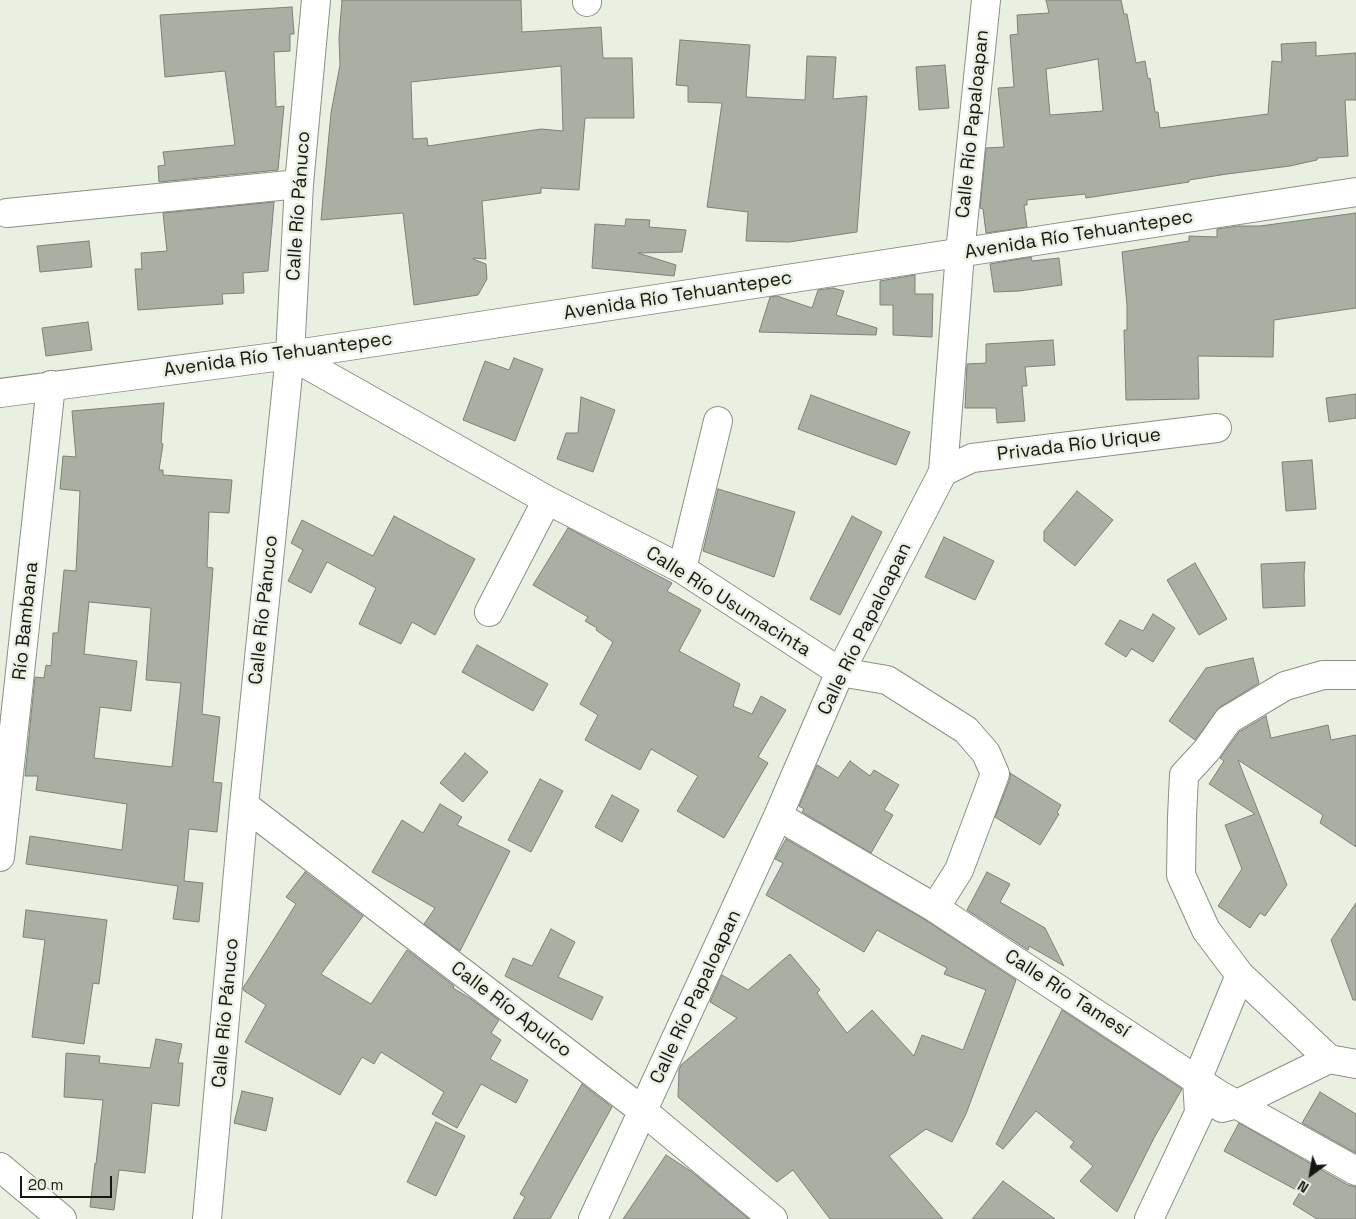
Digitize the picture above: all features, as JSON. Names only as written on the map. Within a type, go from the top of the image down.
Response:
[{"type":"street","name":"Calle Río Pánuco","points":[[207,1219],[244,805],[290,354],[299,184],[316,0]]},
{"type":"street","name":"Calle Río Papaloapan","points":[[593,1219],[778,816],[840,672],[943,472],[960,254],[986,0]]},
{"type":"street","points":[[7,214],[299,184]]},
{"type":"street","name":"Avenida Río Tehuantepec","points":[[0,393],[290,354],[960,254],[1356,192]]},
{"type":"street","name":"Calle Río Usumacinta","points":[[290,354],[547,500],[682,570],[840,672],[887,680],[966,730],[986,753],[995,774],[959,870],[935,908]]},
{"type":"street","name":"Río Bambana","points":[[0,857],[51,386]]},
{"type":"street","points":[[682,570],[718,421]]},
{"type":"street","name":"Privada Río Urique","points":[[943,472],[972,458],[1217,428]]},
{"type":"street","points":[[489,612],[547,500]]},
{"type":"street","points":[[1356,675],[1323,675],[1285,686],[1228,720],[1207,750],[1184,776],[1182,817],[1182,875],[1206,930],[1240,975],[1329,1058],[1356,1064]]},
{"type":"street","name":"Calle Río Apulco","points":[[244,805],[643,1111],[773,1219]]},
{"type":"street","name":"Calle Río Tamesí","points":[[778,816],[935,908],[1197,1080],[1356,1171]]},
{"type":"street","points":[[1149,1219],[1199,1113],[1197,1080],[1240,975]]},
{"type":"street","points":[[1199,1113],[1237,1104],[1329,1058]]},
{"type":"street","points":[[0,1167],[62,1219]]},
{"type":"building","points":[[342,0],[521,0],[522,32],[601,27],[603,58],[632,58],[634,118],[585,118],[579,190],[541,188],[541,193],[482,201],[486,259],[473,259],[486,264],[487,279],[478,295],[414,305],[403,213],[321,220],[331,113],[340,65],[339,38]],"holes":[[[561,66],[563,131],[541,129],[428,146],[427,138],[413,139],[411,82]]]},
{"type":"building","points":[[1046,0],[1121,0],[1124,14],[1127,14],[1136,63],[1145,61],[1148,79],[1150,78],[1155,112],[1158,112],[1160,128],[1268,114],[1272,61],[1282,62],[1281,44],[1316,42],[1316,56],[1356,53],[1356,100],[1345,100],[1348,156],[1317,158],[1317,160],[1290,166],[1227,174],[1189,180],[1189,182],[1086,198],[1085,194],[1027,200],[1027,205],[1024,205],[1027,227],[986,233],[983,209],[980,208],[986,148],[1004,147],[998,88],[1014,87],[1010,35],[1018,34],[1017,15],[1049,13]],"holes":[[[1098,59],[1103,111],[1050,115],[1046,69]]]},
{"type":"building","points":[[292,7],[294,34],[290,34],[290,51],[274,52],[276,107],[284,106],[278,170],[159,182],[158,166],[165,165],[163,152],[235,145],[225,71],[165,77],[160,15]]},
{"type":"building","points":[[680,40],[750,45],[746,97],[805,100],[807,56],[836,57],[833,99],[867,96],[857,232],[789,242],[746,241],[748,212],[707,207],[722,103],[688,102],[688,86],[676,85]]},
{"type":"building","points":[[945,65],[949,108],[919,110],[916,67]]},
{"type":"building","points":[[274,202],[268,271],[243,273],[244,293],[222,294],[223,304],[138,310],[135,269],[142,269],[141,253],[167,251],[163,213]]},
{"type":"building","points":[[1356,213],[1356,308],[1274,320],[1273,357],[1198,356],[1199,399],[1126,400],[1124,330],[1127,330],[1127,305],[1122,252],[1189,241],[1189,236],[1217,237],[1217,229],[1238,226],[1260,226]]},
{"type":"building","points":[[626,219],[650,220],[649,227],[686,230],[682,252],[638,253],[676,265],[674,276],[592,268],[595,224],[625,226]]},
{"type":"building","points":[[89,241],[92,267],[40,272],[37,246]]},
{"type":"building","points":[[1031,257],[1032,261],[1059,258],[1062,285],[1019,291],[994,292],[990,264]]},
{"type":"building","points":[[915,275],[915,294],[933,294],[932,337],[893,335],[893,305],[880,305],[880,281]]},
{"type":"building","points":[[833,288],[844,291],[836,315],[877,328],[876,335],[759,332],[770,297],[777,296],[812,308],[818,290]]},
{"type":"building","points":[[88,322],[92,350],[46,356],[42,328]]},
{"type":"building","points":[[1053,340],[1055,365],[1025,367],[1027,386],[1022,386],[1025,421],[997,423],[996,408],[965,408],[967,364],[986,363],[986,344]]},
{"type":"building","points":[[514,358],[543,369],[515,441],[463,420],[485,361],[509,370]]},
{"type":"building","points":[[1356,394],[1356,418],[1329,422],[1326,398]]},
{"type":"building","points":[[811,395],[910,432],[896,465],[798,429]]},
{"type":"building","points":[[581,397],[615,410],[593,472],[557,459],[566,433],[578,433]]},
{"type":"building","points":[[164,403],[161,443],[163,444],[159,470],[163,470],[163,475],[232,480],[229,513],[209,512],[207,567],[213,568],[202,714],[220,717],[213,782],[222,783],[217,832],[189,829],[184,881],[203,883],[199,922],[173,919],[178,886],[26,864],[30,836],[122,850],[127,804],[36,790],[38,776],[25,776],[35,677],[44,678],[46,665],[51,666],[53,633],[58,633],[64,570],[76,571],[80,491],[60,489],[63,456],[76,457],[72,411]],"holes":[[[89,602],[151,608],[146,680],[181,683],[172,767],[94,758],[100,707],[131,711],[137,661],[84,654]]]},
{"type":"building","points":[[1312,460],[1316,509],[1286,511],[1282,462]]},
{"type":"building","points":[[718,489],[795,512],[774,577],[703,551]]},
{"type":"building","points":[[1077,491],[1113,520],[1075,566],[1044,541],[1044,531]]},
{"type":"building","points":[[394,516],[475,559],[435,635],[412,622],[401,644],[359,624],[376,588],[327,562],[311,593],[288,581],[303,550],[291,543],[302,520],[373,556]]},
{"type":"building","points":[[852,516],[882,532],[840,615],[810,599]]},
{"type":"building","points":[[568,528],[672,583],[667,591],[701,610],[679,651],[740,684],[733,706],[752,714],[761,696],[786,710],[758,757],[768,763],[724,838],[677,811],[698,776],[651,749],[640,770],[585,740],[598,715],[580,704],[613,642],[596,630],[597,628],[585,621],[588,617],[533,585]]},
{"type":"building","points":[[944,537],[994,561],[975,600],[925,577]]},
{"type":"building","points":[[1305,562],[1305,606],[1263,608],[1261,564]]},
{"type":"building","points":[[1195,563],[1227,619],[1199,635],[1167,580]]},
{"type":"building","points":[[1153,614],[1175,628],[1153,662],[1132,648],[1126,657],[1105,644],[1120,620],[1143,631]]},
{"type":"building","points":[[477,645],[548,684],[533,711],[462,672]]},
{"type":"building","points":[[1253,658],[1259,683],[1220,707],[1195,740],[1169,721],[1206,668]]},
{"type":"building","points":[[1266,716],[1271,738],[1328,725],[1331,740],[1356,735],[1356,847],[1320,823],[1323,815],[1238,760],[1287,885],[1265,916],[1260,913],[1250,928],[1218,906],[1242,869],[1225,825],[1255,814],[1209,784],[1224,761],[1220,758],[1239,732]]},
{"type":"building","points":[[465,753],[488,772],[463,802],[440,783]]},
{"type":"building","points":[[850,761],[870,776],[874,770],[899,785],[884,810],[893,815],[871,853],[802,812],[804,809],[799,806],[817,765],[838,778]]},
{"type":"building","points":[[1010,773],[1061,805],[1057,813],[1059,814],[1040,845],[995,817],[1010,779]]},
{"type":"building","points":[[540,779],[563,791],[531,852],[508,840]]},
{"type":"building","points":[[612,795],[639,810],[622,842],[595,827]]},
{"type":"building","points":[[440,804],[462,817],[457,825],[510,851],[460,951],[424,924],[435,908],[372,872],[402,820],[423,833]]},
{"type":"building","points":[[786,839],[927,921],[1016,980],[966,1114],[952,1142],[926,1129],[889,1156],[943,1219],[830,1219],[793,1170],[777,1182],[678,1097],[679,1070],[681,1065],[737,1018],[710,1002],[722,975],[748,990],[790,954],[820,990],[817,993],[847,1033],[872,1010],[914,1056],[922,1035],[963,1050],[986,990],[944,974],[947,968],[877,930],[864,952],[766,895],[783,863],[775,859]]},
{"type":"building","points":[[305,872],[363,916],[321,974],[371,1004],[407,950],[454,986],[453,988],[499,1020],[491,1033],[501,1040],[490,1059],[528,1080],[516,1103],[481,1084],[457,1128],[432,1114],[444,1092],[381,1052],[374,1064],[362,1057],[340,1095],[245,1042],[266,1005],[243,990],[243,988],[296,904],[286,897]]},
{"type":"building","points":[[987,872],[1010,884],[1000,902],[1045,928],[1064,966],[1029,946],[1028,950],[967,910]]},
{"type":"building","points":[[1356,903],[1356,1000],[1353,1000],[1331,940]]},
{"type":"building","points":[[26,910],[107,920],[99,984],[93,983],[84,1044],[32,1037],[45,940],[23,937]]},
{"type":"building","points":[[551,929],[575,942],[558,977],[603,997],[592,1020],[505,976],[513,958],[532,966]]},
{"type":"building","points":[[1062,1010],[1182,1089],[1154,1138],[1117,1212],[1080,1181],[1093,1166],[1070,1147],[1074,1142],[1036,1111],[1003,1149],[996,1144]]},
{"type":"building","points":[[156,1039],[182,1044],[178,1063],[183,1063],[179,1106],[152,1103],[145,1173],[119,1170],[114,1210],[90,1207],[103,1100],[64,1097],[66,1053],[100,1056],[99,1063],[150,1068]]},
{"type":"building","points":[[582,1084],[612,1107],[550,1219],[513,1219],[525,1197],[520,1194]]},
{"type":"building","points":[[242,1091],[273,1098],[266,1131],[234,1123]]},
{"type":"building","points":[[1320,1092],[1356,1114],[1356,1153],[1302,1123]]},
{"type":"building","points":[[436,1122],[465,1136],[436,1196],[407,1182]]},
{"type":"building","points":[[1239,1123],[1348,1185],[1356,1187],[1356,1219],[1317,1219],[1293,1204],[1300,1192],[1224,1151]]},
{"type":"building","points":[[666,1155],[692,1172],[749,1219],[623,1219]]},
{"type":"building","points":[[1003,1181],[1055,1219],[972,1219]]}]
